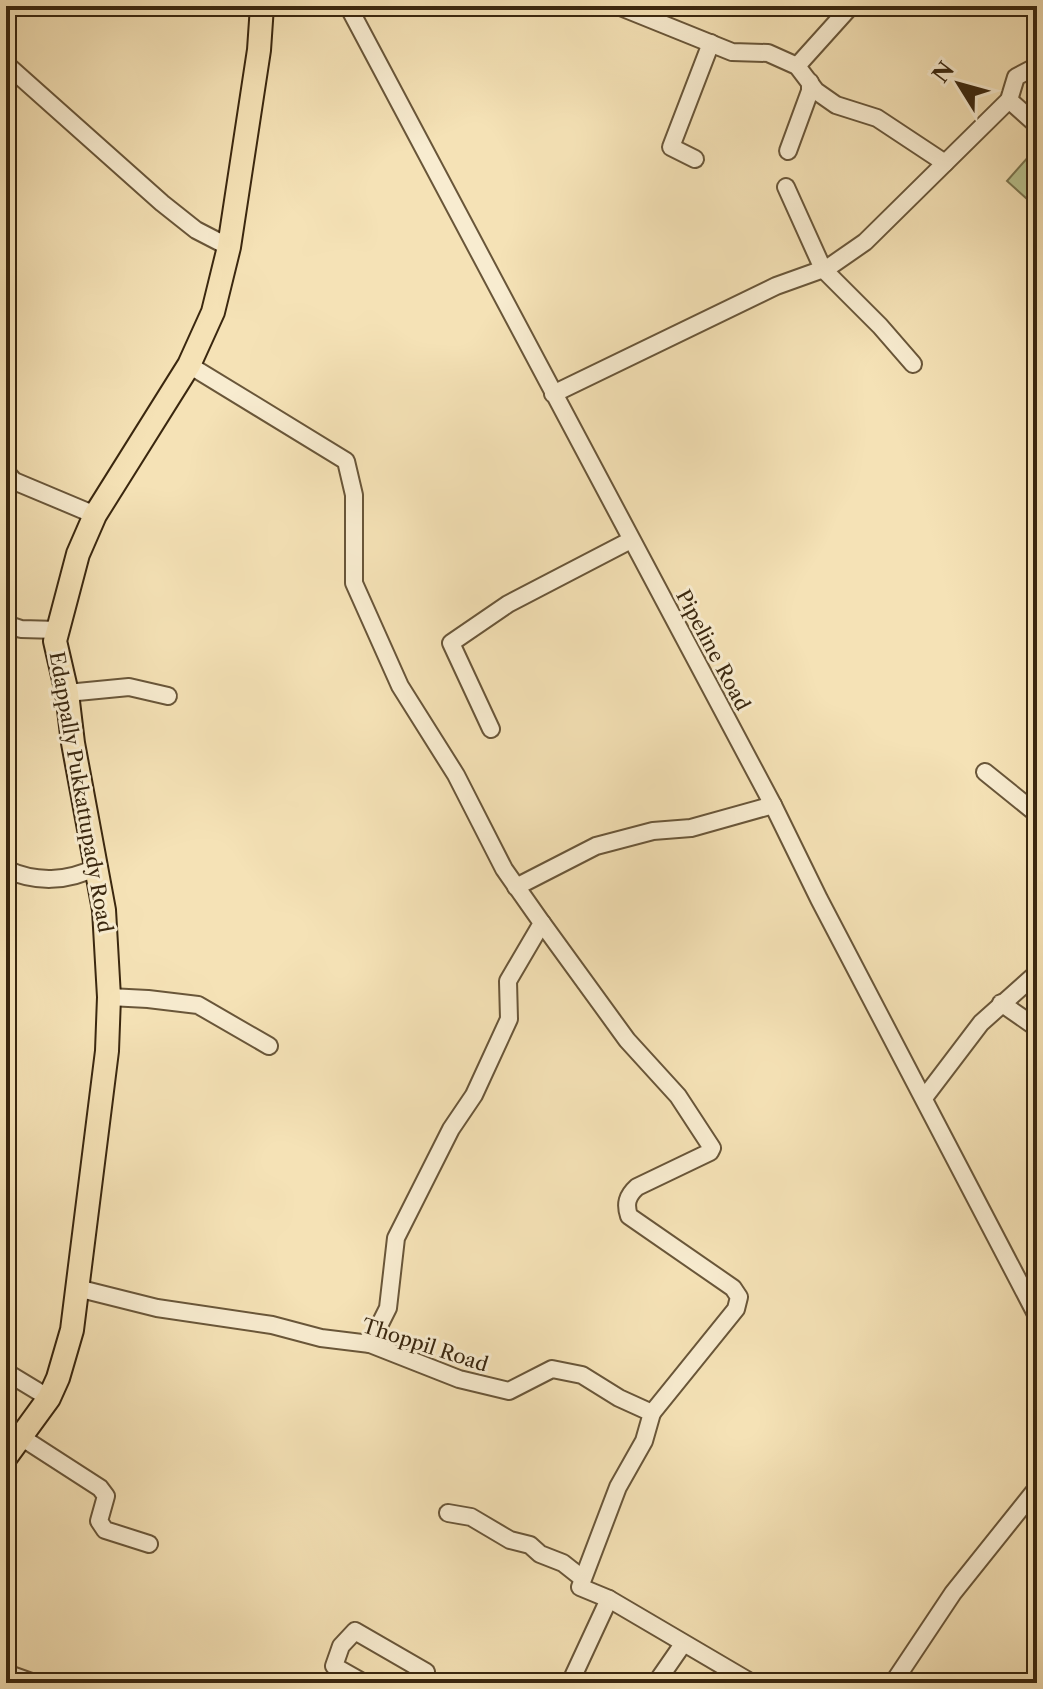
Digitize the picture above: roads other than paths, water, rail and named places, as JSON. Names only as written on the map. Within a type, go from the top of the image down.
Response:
[{"type":"main road","name":"Edappally Pukkattupady Road","points":[[6,1457],[49,1398],[72,1330],[107,1051],[109,997],[104,910],[73,743],[67,693],[55,641],[78,554],[95,515],[189,365],[213,312],[229,247],[259,50],[262,6]]},
{"type":"street","name":"Pipeline Road","points":[[348,6],[773,805],[1037,1316]]},
{"type":"street","points":[[618,6],[732,52],[768,53],[797,66],[816,91],[836,105],[877,118],[945,163]]},
{"type":"street","points":[[797,66],[851,6]]},
{"type":"street","points":[[695,159],[671,147],[711,43]]},
{"type":"street","points":[[6,64],[169,209],[196,230],[229,247]]},
{"type":"street","points":[[553,394],[776,286],[823,269],[865,242],[1009,100],[1016,77],[1037,66]]},
{"type":"street","points":[[788,151],[810,91],[810,82]]},
{"type":"street","points":[[1009,100],[1037,125]]},
{"type":"street","points":[[786,187],[823,269],[913,364]]},
{"type":"street","points":[[189,365],[346,461],[354,495],[354,583],[400,686],[456,775],[516,887],[627,1040],[678,1096],[712,1148],[710,1152],[637,1187],[626,1205],[629,1216],[733,1288],[739,1297],[736,1309],[652,1413],[644,1441],[618,1487],[580,1587],[609,1599],[752,1683]]},
{"type":"street","points":[[6,472],[14,481],[95,515]]},
{"type":"street","points":[[491,729],[451,643],[508,604],[631,540]]},
{"type":"street","points":[[6,624],[21,629],[58,630]]},
{"type":"street","points":[[67,693],[129,687],[168,696]]},
{"type":"street","points":[[985,772],[1037,814]]},
{"type":"street","points":[[516,887],[596,846],[653,831],[691,828],[773,805]]},
{"type":"street","points":[[6,869],[24,878],[47,879],[84,873],[96,867]]},
{"type":"street","points":[[370,1344],[388,1308],[396,1238],[443,1143],[474,1095],[509,1019],[508,981],[542,923]]},
{"type":"street","points":[[924,1098],[981,1023],[1037,973]]},
{"type":"street","points":[[109,997],[198,1005],[269,1046]]},
{"type":"street","points":[[1001,1003],[1037,1028]]},
{"type":"street","name":"Thoppil Road","points":[[77,1288],[157,1308],[272,1325],[321,1338],[370,1344],[459,1379],[509,1391],[552,1369],[582,1375],[619,1398],[652,1413]]},
{"type":"street","points":[[6,1372],[49,1398]]},
{"type":"street","points":[[21,1437],[100,1488],[106,1496],[99,1521],[105,1530],[149,1544]]},
{"type":"street","points":[[893,1683],[953,1593],[1037,1488]]},
{"type":"street","points":[[448,1513],[471,1517],[510,1540],[530,1545],[540,1554],[563,1563],[582,1578]]},
{"type":"street","points":[[570,1683],[609,1599]]},
{"type":"street","points":[[364,1683],[334,1666],[341,1646],[355,1631],[426,1672],[420,1683]]},
{"type":"street","points":[[656,1683],[683,1644]]},
{"type":"street","points":[[6,1673],[34,1683]]}]
